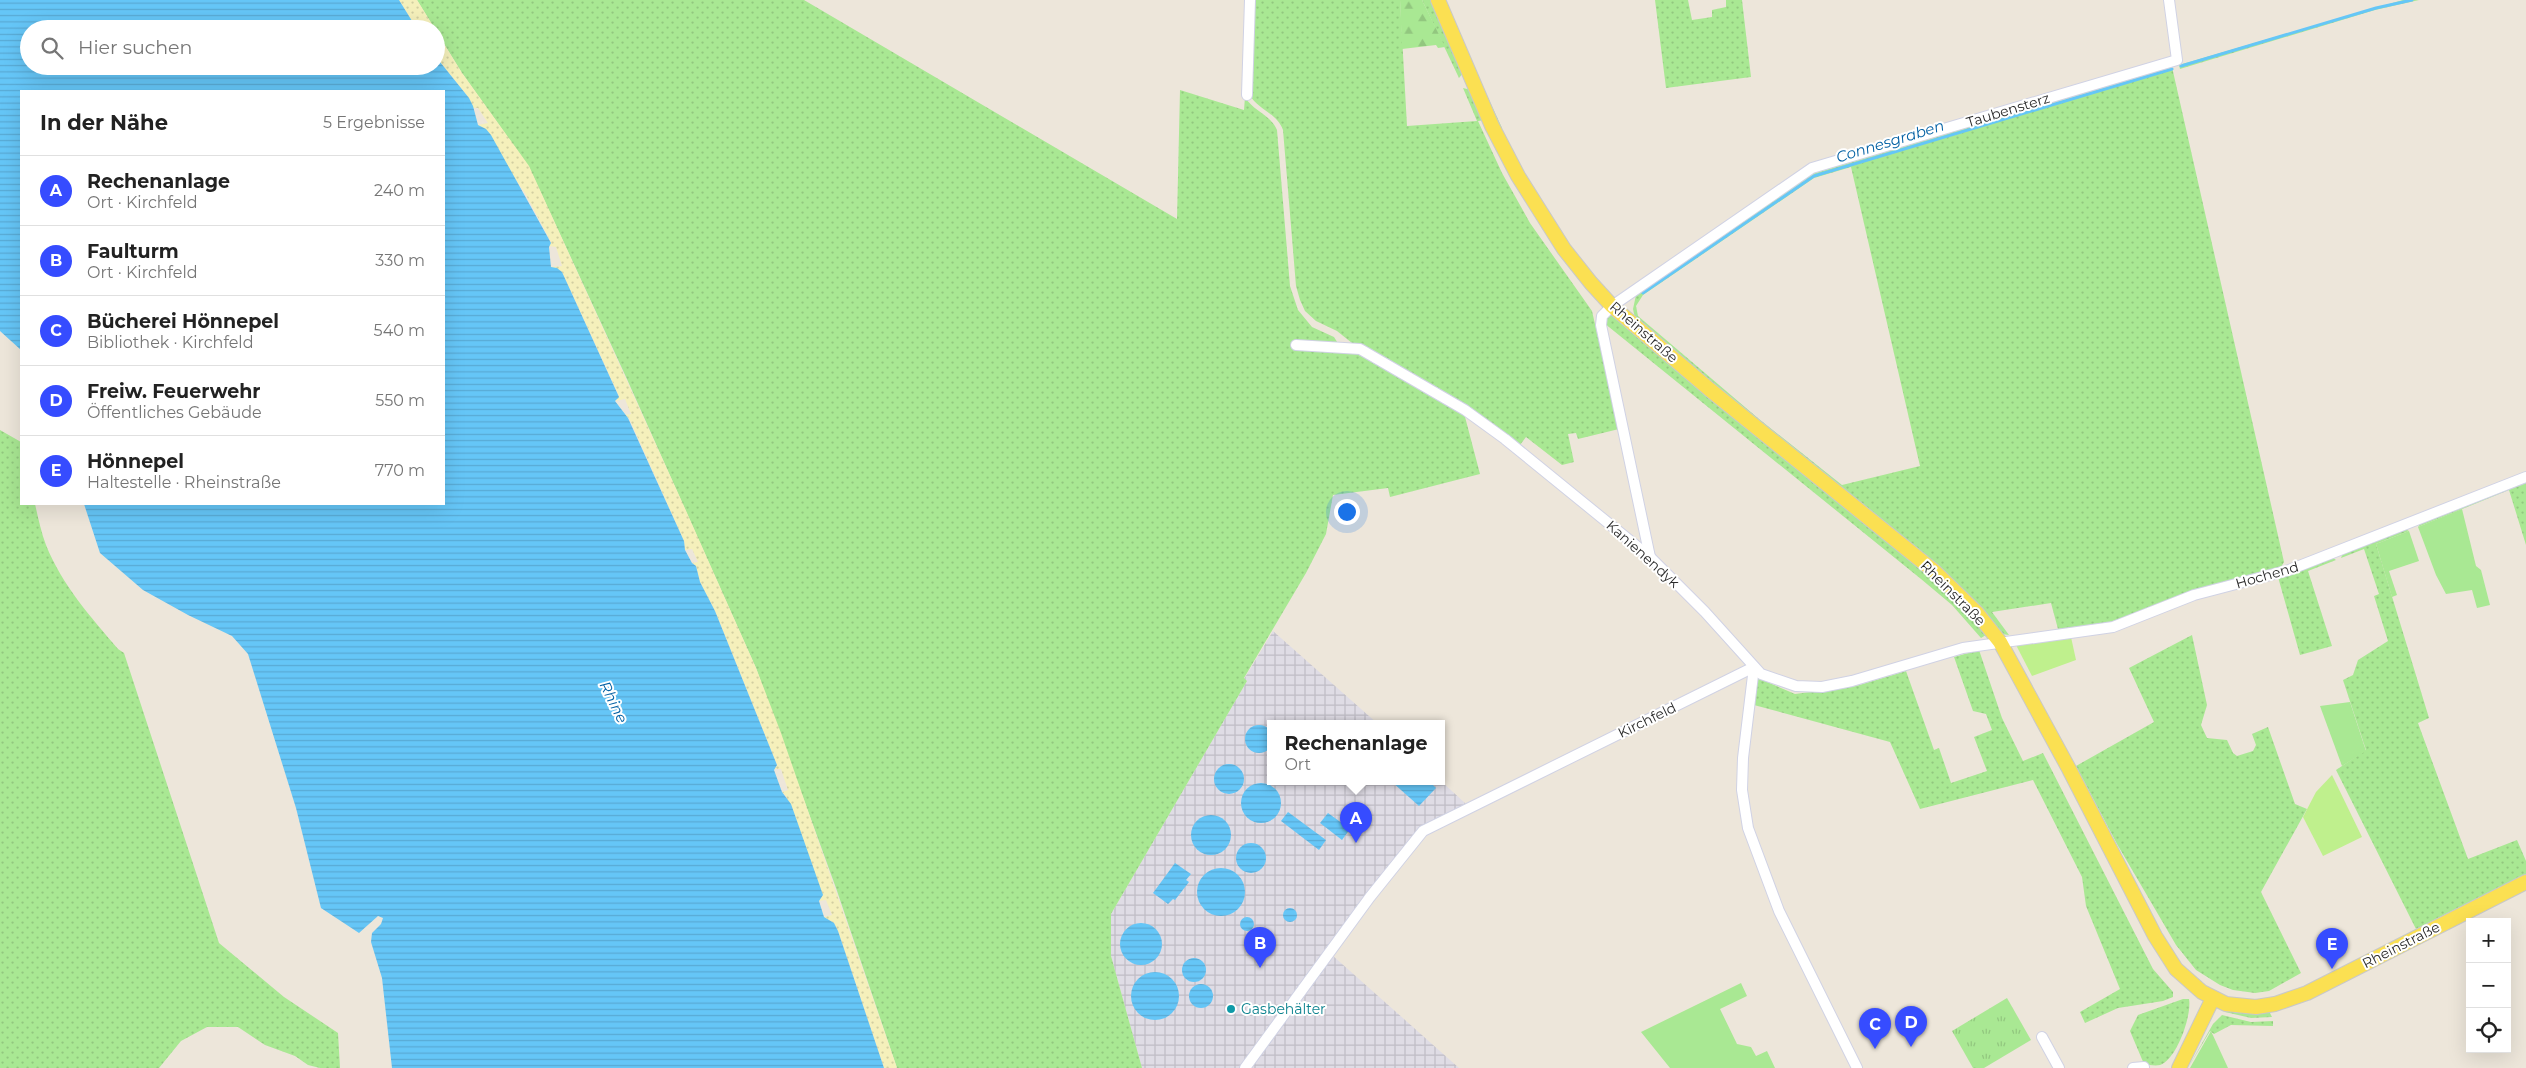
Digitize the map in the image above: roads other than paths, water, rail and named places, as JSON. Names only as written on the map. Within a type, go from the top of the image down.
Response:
[{"type":"main road","name":"Rheinstraße","points":[[1438,0],[1492,126],[1532,200],[1564,249],[1612,306],[1709,388],[1934,571],[1977,613],[2000,642],[2029,693],[2168,958],[2189,982],[2226,1004],[2256,1007],[2275,1004],[2307,993],[2526,882]]},
{"type":"main road","points":[[2178,1068],[2213,998]]},
{"type":"street","points":[[1247,96],[1250,0]]},
{"type":"street","name":"Taubensterz","points":[[1612,306],[1812,168],[2177,60],[2169,0]]},
{"type":"street","points":[[1612,306],[1602,316],[1601,325],[1650,557]]},
{"type":"street","name":"Kanienendyk","points":[[1296,345],[1360,349],[1465,410],[1505,439],[1650,557],[1705,612],[1761,674],[1796,686],[1822,687],[1852,681],[1963,648],[2000,642]]},
{"type":"street","name":"Hochend","points":[[2000,642],[2113,627],[2194,595],[2289,570],[2526,477]]},
{"type":"street","points":[[1754,667],[1743,758],[1742,790],[1748,828],[1779,911],[1856,1068]]},
{"type":"street","name":"Kirchfeld","points":[[1245,1068],[1381,881],[1423,831],[1754,667]]},
{"type":"street","points":[[2042,1037],[2059,1068]]},
{"type":"street","points":[[2133,1068],[2144,1067]]},
{"type":"water","name":"Rhine","points":[[0,0],[399,0],[411,20],[20,20],[20,75],[445,75],[445,68],[469,98],[478,125],[486,129],[491,135],[551,243],[549,247],[551,267],[557,268],[562,272],[619,397],[615,401],[628,418],[684,541],[685,550],[692,563],[696,566],[700,582],[715,611],[777,765],[774,770],[782,792],[791,804],[823,895],[819,901],[824,917],[834,923],[838,931],[884,1068],[392,1068],[382,978],[371,942],[372,933],[381,924],[383,918],[378,916],[359,933],[321,908],[296,808],[248,654],[232,636],[188,615],[143,590],[100,553],[84,505],[445,505],[445,90],[20,90],[20,349],[0,331]]},
{"type":"water","points":[[1254,726],[1267,728],[1267,750],[1259,753],[1254,752],[1246,744],[1246,734]]},
{"type":"water","points":[[1229,764],[1235,765],[1243,773],[1243,785],[1235,793],[1229,794],[1223,793],[1215,785],[1214,779],[1215,773],[1223,765]]},
{"type":"water","points":[[1265,783],[1270,785],[1278,792],[1281,799],[1280,811],[1269,822],[1253,822],[1242,811],[1242,795],[1253,784]]},
{"type":"water","points":[[1395,785],[1433,785],[1436,788],[1419,806]]},
{"type":"water","points":[[1288,812],[1326,840],[1319,850],[1281,821]]},
{"type":"water","points":[[1328,813],[1350,829],[1342,840],[1320,823]]},
{"type":"water","points":[[1215,815],[1222,818],[1228,824],[1231,835],[1230,843],[1222,852],[1215,855],[1207,855],[1200,852],[1192,843],[1191,831],[1194,824],[1203,816]]},
{"type":"water","points":[[1251,843],[1257,844],[1265,852],[1265,864],[1257,872],[1251,873],[1245,872],[1237,864],[1236,858],[1237,852],[1245,844]]},
{"type":"water","points":[[1175,863],[1191,874],[1186,880],[1189,882],[1175,900],[1173,899],[1168,904],[1153,893]]},
{"type":"water","points":[[1221,868],[1230,870],[1238,875],[1243,883],[1245,892],[1243,901],[1238,909],[1230,914],[1221,916],[1212,914],[1204,909],[1199,901],[1197,892],[1199,883],[1204,875],[1212,870]]},
{"type":"water","points":[[1290,908],[1295,910],[1297,915],[1295,920],[1290,922],[1285,920],[1283,915],[1285,910]]},
{"type":"water","points":[[1247,917],[1252,919],[1254,924],[1252,929],[1247,931],[1242,929],[1240,924],[1242,919]]},
{"type":"water","points":[[1145,923],[1153,926],[1159,932],[1162,944],[1159,956],[1153,962],[1137,965],[1129,962],[1123,956],[1120,940],[1123,932],[1129,926]]},
{"type":"water","points":[[1194,958],[1199,959],[1205,965],[1205,975],[1199,981],[1194,982],[1189,981],[1183,975],[1182,970],[1183,965],[1189,959]]},
{"type":"water","points":[[1150,972],[1160,972],[1169,976],[1175,982],[1178,987],[1178,1005],[1169,1016],[1160,1020],[1150,1020],[1141,1016],[1135,1010],[1131,1001],[1131,991],[1135,982],[1141,976]]},
{"type":"water","points":[[1201,984],[1206,985],[1212,991],[1212,1001],[1206,1007],[1201,1008],[1196,1007],[1190,1001],[1189,996],[1190,991],[1196,985]]},
{"type":"waterway","points":[[2181,66],[2376,8],[2412,0]]},
{"type":"waterway","name":"Connesgraben","points":[[1643,293],[1814,176],[2172,69]]},
{"type":"place","name":"Rechenanlage","points":[[1356,843]]},
{"type":"place","name":"Faulturm","points":[[1260,968]]},
{"type":"place","name":"Hönnepel","points":[[2332,969]]},
{"type":"place","name":"Gasbehälter","points":[[1231,1009]]},
{"type":"place","name":"Freiw. Feuerwehr","points":[[1911,1047]]},
{"type":"place","name":"Bücherei Hönnepel","points":[[1875,1049]]}]
